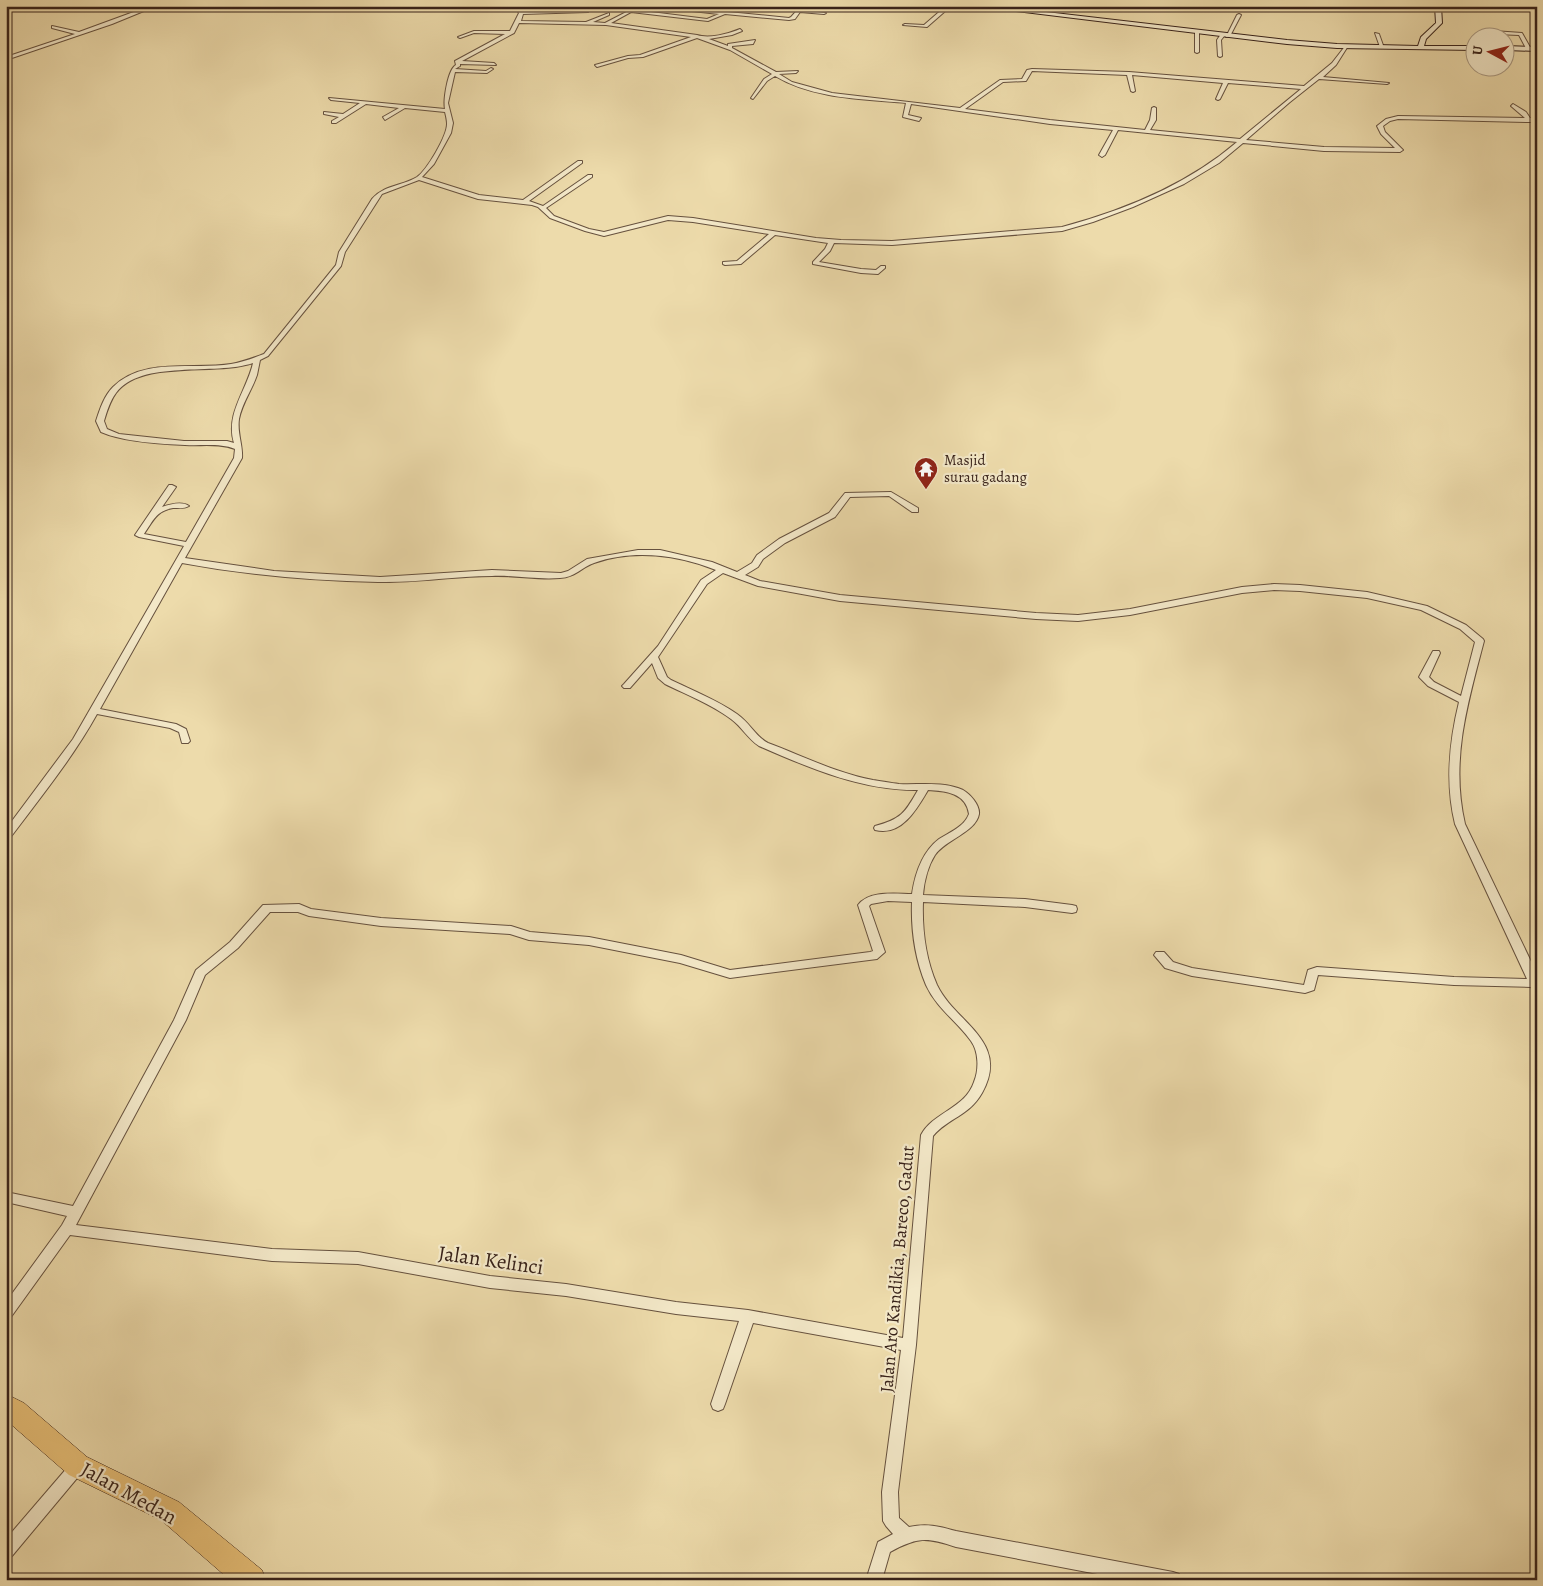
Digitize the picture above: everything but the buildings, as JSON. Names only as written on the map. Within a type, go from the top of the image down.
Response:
[{"type":"highway","name":"Jalan Medan","points":[[6,1406],[16,1411],[78,1466],[170,1511],[252,1580]]},
{"type":"street","points":[[6,58],[154,6]]},
{"type":"street","points":[[516,6],[521,13]]},
{"type":"street","points":[[571,12],[577,6]]},
{"type":"street","points":[[606,24],[638,6]]},
{"type":"street","points":[[649,6],[789,19],[793,18],[802,6]]},
{"type":"street","points":[[631,11],[708,20],[724,13],[733,6]]},
{"type":"street","points":[[740,6],[747,7]]},
{"type":"street","points":[[905,25],[925,26],[949,6]]},
{"type":"street","points":[[978,6],[1197,32],[1346,46],[1421,45],[1436,48],[1466,48]]},
{"type":"street","points":[[1421,45],[1423,38],[1439,23],[1438,6]]},
{"type":"street","points":[[799,11],[824,12]]},
{"type":"street","points":[[521,13],[586,12]]},
{"type":"street","points":[[239,448],[227,443],[184,443],[117,436],[104,430],[100,421],[106,403],[116,388],[140,374],[168,369],[228,366],[257,360],[266,355],[339,265],[342,252],[380,193],[419,178],[431,164],[447,136],[450,123],[446,111],[452,70],[458,65],[457,62],[515,28],[521,13]]},
{"type":"street","points":[[588,24],[608,14]]},
{"type":"street","points":[[1220,56],[1219,40],[1225,35],[1239,15]]},
{"type":"street","points":[[518,22],[606,24],[697,36],[707,38],[730,48],[795,85],[825,93],[909,102],[1050,122],[1146,132],[1318,148],[1397,151],[1401,149],[1383,133],[1380,126],[1388,120],[1398,117],[1537,120]]},
{"type":"street","points":[[487,26],[515,28]]},
{"type":"street","points":[[54,27],[78,33]]},
{"type":"street","points":[[707,38],[717,35],[731,35],[740,30]]},
{"type":"street","points":[[460,37],[474,32],[508,33]]},
{"type":"street","points":[[1197,32],[1197,52]]},
{"type":"street","points":[[1377,34],[1382,47]]},
{"type":"street","points":[[1516,34],[1520,34],[1533,49]]},
{"type":"street","points":[[597,66],[628,57],[641,56],[697,36]]},
{"type":"street","points":[[730,48],[734,43],[751,43],[753,41]]},
{"type":"street","points":[[419,178],[478,197],[525,202],[543,208],[552,217],[601,234],[610,234],[668,218],[693,220],[831,242],[892,243],[1068,228],[1131,206],[1176,186],[1217,162],[1319,78],[1334,64],[1346,46]]},
{"type":"street","points":[[1516,48],[1533,49]]},
{"type":"street","points":[[452,70],[485,72],[492,66],[457,62]]},
{"type":"street","points":[[960,110],[1002,81],[1024,80],[1029,71],[1032,70],[1129,73],[1305,88]]},
{"type":"street","points":[[752,98],[765,80],[774,74],[781,71],[796,72]]},
{"type":"street","points":[[1129,73],[1133,92]]},
{"type":"street","points":[[1319,78],[1387,83]]},
{"type":"street","points":[[1218,99],[1226,81]]},
{"type":"street","points":[[331,99],[446,111]]},
{"type":"street","points":[[909,102],[904,116],[919,119]]},
{"type":"street","points":[[334,122],[364,103]]},
{"type":"street","points":[[1513,105],[1524,113],[1529,120]]},
{"type":"street","points":[[385,118],[406,106]]},
{"type":"street","points":[[1146,132],[1153,120],[1154,108]]},
{"type":"street","points":[[326,112],[343,116]]},
{"type":"street","points":[[1102,155],[1116,129]]},
{"type":"street","points":[[525,202],[580,162]]},
{"type":"street","points":[[543,208],[590,176]]},
{"type":"street","points":[[725,263],[739,263],[774,233]]},
{"type":"street","points":[[831,242],[828,250],[814,263],[878,272],[883,267]]},
{"type":"street","points":[[6,836],[58,768],[94,711],[237,462],[239,448],[233,434],[240,400],[254,374],[257,360]]},
{"type":"street","points":[[172,487],[140,536],[189,545]]},
{"type":"street","points":[[737,576],[755,565],[760,558],[782,541],[836,512],[845,497],[851,494],[891,494],[915,510]]},
{"type":"street","points":[[156,511],[176,505],[186,506]]},
{"type":"street","points":[[181,560],[240,570],[300,576],[380,580],[492,573],[561,576],[571,573],[590,561],[638,552],[674,555],[723,569],[758,583],[852,599],[1058,618],[1078,618],[1130,612],[1260,588],[1300,588],[1367,595],[1424,608],[1463,627],[1480,640],[1456,741],[1455,808],[1460,824],[1536,985],[1317,971],[1312,973],[1310,987],[1303,988],[1218,977],[1184,970],[1168,965],[1160,955]]},
{"type":"street","points":[[627,686],[654,657],[670,636],[704,582],[723,569]]},
{"type":"street","points":[[1436,654],[1424,677],[1431,684],[1464,701]]},
{"type":"street","name":"Jalan Aro Kandikia, Bareco, Gadut","points":[[654,657],[660,673],[668,682],[701,696],[727,710],[746,725],[758,742],[816,766],[875,784],[946,789],[959,793],[970,802],[975,814],[970,823],[941,841],[931,853],[920,880],[917,899],[924,963],[930,982],[937,996],[977,1040],[981,1048],[984,1066],[982,1084],[973,1098],[965,1107],[933,1126],[927,1135],[908,1345],[890,1492],[891,1521],[906,1536]]},
{"type":"street","points":[[94,711],[173,726],[183,731],[185,741]]},
{"type":"street","points":[[879,828],[895,825],[910,812],[924,788]]},
{"type":"street","points":[[6,1313],[67,1228],[180,1020],[200,973],[234,945],[267,908],[299,908],[309,912],[381,922],[511,930],[529,936],[589,941],[680,959],[730,974],[873,956],[879,952],[863,905],[868,901],[888,897],[1025,903],[1072,909]]},
{"type":"street","points":[[6,1197],[75,1212]]},
{"type":"street","name":"Jalan Kelinci","points":[[67,1228],[272,1255],[358,1258],[490,1282],[566,1290],[676,1308],[748,1316],[908,1345]]},
{"type":"street","points":[[718,1404],[748,1316]]},
{"type":"street","points":[[6,1551],[78,1466]]},
{"type":"street","points":[[874,1580],[884,1547],[906,1536],[920,1532],[935,1532],[956,1539],[1173,1580]]},
{"type":"place","name":"Masjid surau gadang","points":[[926,490]]}]
